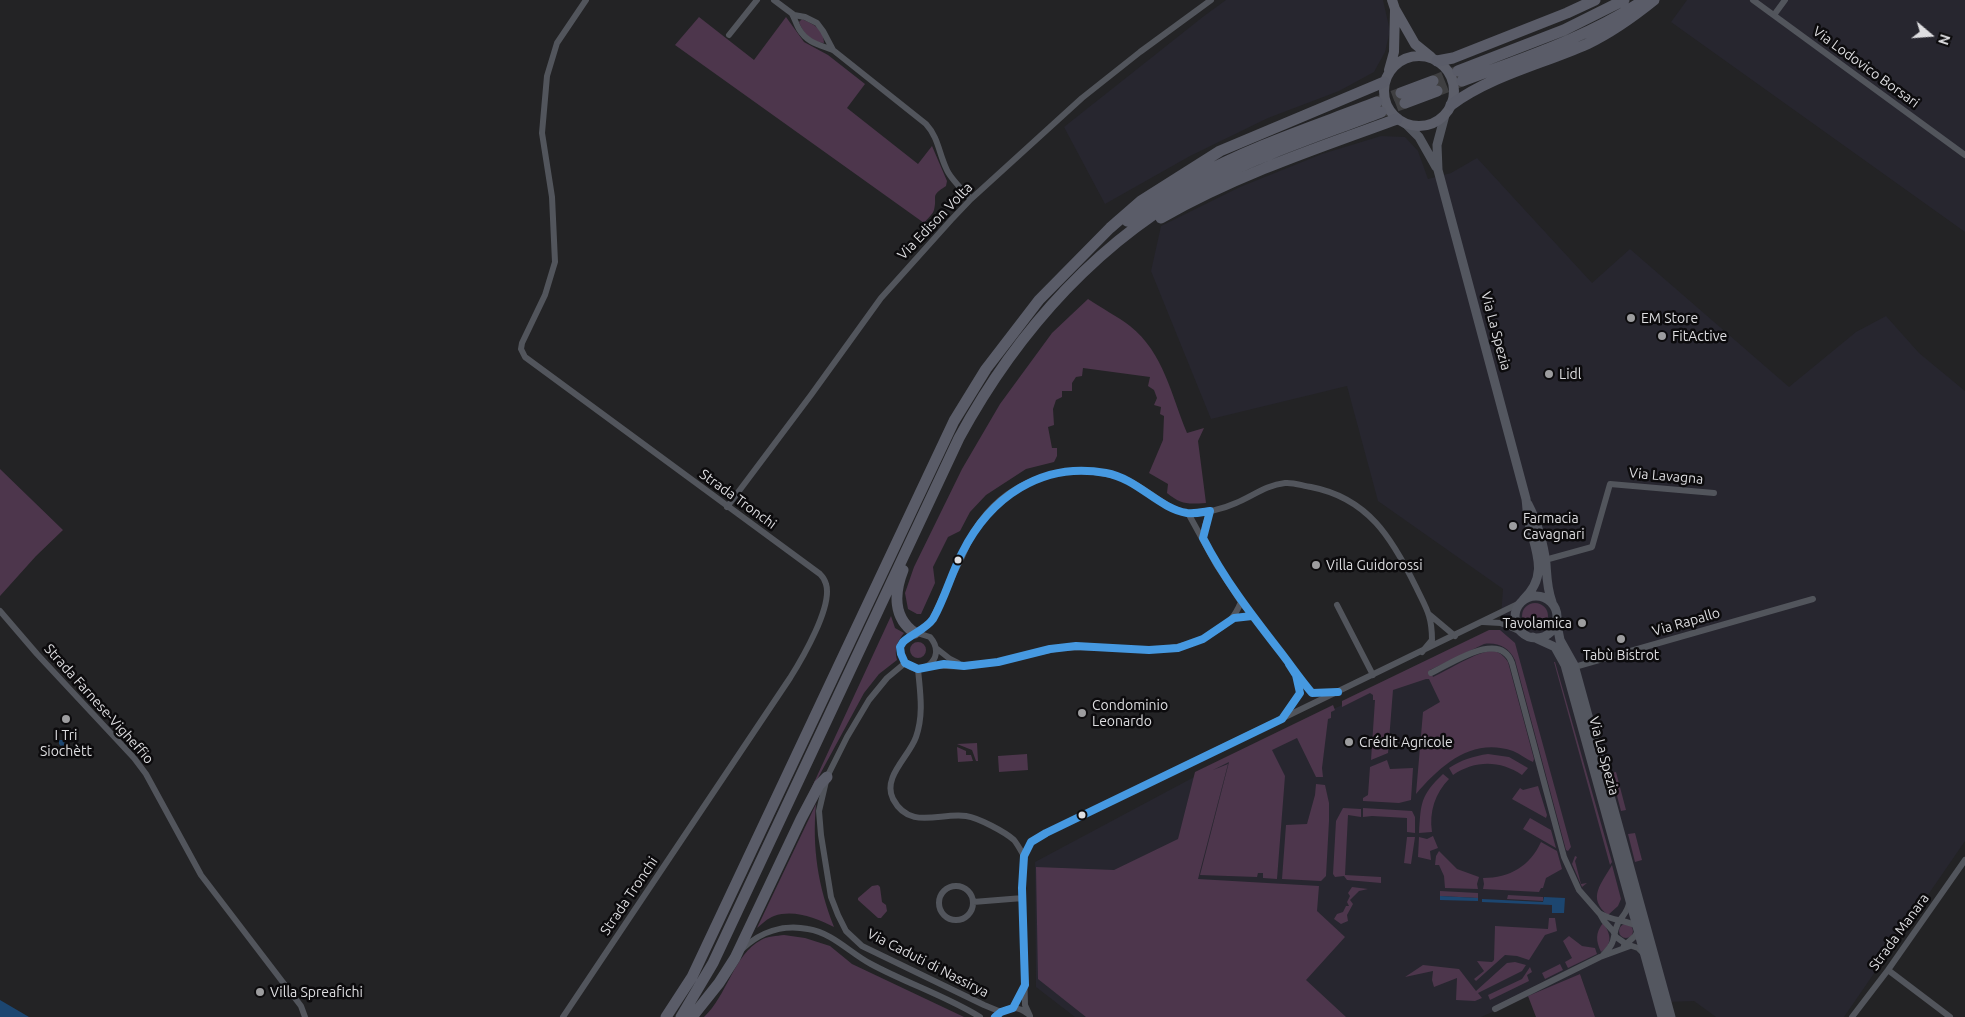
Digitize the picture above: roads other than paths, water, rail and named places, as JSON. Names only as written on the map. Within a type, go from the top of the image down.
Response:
[{"type":"highway","points":[[1434,59],[1453,58],[1568,13],[1595,0]]},
{"type":"highway","points":[[1624,0],[1564,30],[1460,76],[1586,32],[1644,0]]},
{"type":"highway","points":[[1448,110],[1465,95],[1489,82],[1586,44],[1614,30],[1654,0]]},
{"type":"highway","points":[[666,1017],[692,977],[954,421],[986,368],[1024,318],[1039,300],[1140,201],[1220,151],[1386,78]]},
{"type":"highway","points":[[1403,98],[1435,86]]},
{"type":"highway","points":[[682,1017],[713,963],[936,486],[972,414],[1016,347],[1069,287],[1129,234],[1180,198],[1219,176],[1379,107],[1251,151],[1209,170],[1177,187],[1093,246]]},
{"type":"highway","points":[[1129,234],[1236,180],[1319,146],[1402,122]]},
{"type":"highway","points":[[916,633],[904,624],[900,618],[896,603],[897,592],[901,574],[936,486]]},
{"type":"highway","points":[[692,1017],[719,983],[735,958],[798,824],[819,785],[827,777]]},
{"type":"main road","name":"Via La Spezia","points":[[1394,5],[1415,44],[1449,72],[1454,83],[1454,94],[1437,145],[1438,170],[1526,499],[1528,517],[1538,560],[1539,571],[1535,586],[1521,602],[1516,611],[1515,620],[1521,632],[1550,644],[1557,649],[1570,668]]},
{"type":"main road","name":"Via La Spezia","points":[[1394,5],[1394,52],[1383,93],[1385,103],[1390,112],[1419,137],[1438,170]]},
{"type":"main road","points":[[1386,78],[1402,59],[1422,55],[1434,59]]},
{"type":"main road","points":[[1402,122],[1417,126],[1427,126],[1437,122],[1448,110]]},
{"type":"main road","name":"Via La Spezia","points":[[1526,499],[1534,517],[1545,560],[1547,584],[1554,607],[1560,640],[1617,822],[1633,894],[1638,928],[1650,956],[1662,1017]]},
{"type":"main road","points":[[1521,602],[1531,596],[1540,596],[1548,600],[1554,607]]},
{"type":"main road","points":[[1533,637],[1542,636],[1550,632],[1556,620]]},
{"type":"main road","name":"Via La Spezia","points":[[1597,758],[1650,956],[1671,1017]]},
{"type":"street","name":"Strada Tronchi","points":[[563,1017],[790,678],[819,622],[827,594],[826,583],[820,574],[570,392],[522,353],[522,343],[546,295],[555,262],[552,197],[542,133],[547,76],[557,43],[586,0]]},
{"type":"street","points":[[729,35],[757,0]]},
{"type":"street","points":[[774,0],[792,14],[805,17],[816,23],[824,31],[833,50]]},
{"type":"street","name":"Via Edison Volta","points":[[727,507],[811,395],[880,298],[971,199],[1082,98],[1140,52],[1211,0]]},
{"type":"street","name":"Via Lodovico Borsari","points":[[1753,0],[1965,155]]},
{"type":"street","points":[[1774,15],[1785,0]]},
{"type":"street","points":[[792,14],[798,28],[807,39],[818,46],[833,50],[929,126],[946,168],[971,199]]},
{"type":"street","points":[[964,666],[950,659],[936,648],[931,638],[932,620],[979,523],[1001,498],[1011,491],[1036,479],[1064,471],[1089,471],[1110,474],[1135,484],[1173,508],[1188,513],[1210,511],[1236,504],[1270,486],[1287,483],[1324,490],[1359,506],[1368,514],[1400,553],[1430,615],[1432,640],[1422,652]]},
{"type":"street","name":"Via Lavagna","points":[[1545,560],[1592,547],[1610,484],[1714,493]]},
{"type":"street","points":[[1203,538],[1210,511]]},
{"type":"street","points":[[1188,513],[1216,564],[1241,602],[1296,675],[1312,693],[1338,692]]},
{"type":"street","name":"Via Rapallo","points":[[1570,668],[1813,599]]},
{"type":"street","points":[[1234,618],[1241,602]]},
{"type":"street","points":[[1030,1016],[1025,1005],[1023,898],[1024,856],[1031,842],[1484,622],[1490,616],[1521,602]]},
{"type":"street","points":[[1337,605],[1373,675]]},
{"type":"street","name":"Strada Farnese-Vigheffio","points":[[0,611],[43,662],[134,758],[146,774],[201,875],[301,1006],[305,1017]]},
{"type":"street","points":[[1430,615],[1455,636]]},
{"type":"street","points":[[932,620],[916,633],[906,638],[901,648],[900,653],[905,663],[918,669],[944,664],[964,666],[998,662],[1050,649],[1068,647],[1149,650],[1178,648],[1202,639],[1234,618],[1252,616]]},
{"type":"street","points":[[1484,622],[1504,624],[1521,632]]},
{"type":"street","points":[[916,633],[925,634],[931,638]]},
{"type":"street","points":[[1431,673],[1486,647],[1501,649],[1510,658],[1566,862],[1580,890],[1605,918],[1616,934],[1650,956]]},
{"type":"street","points":[[927,666],[933,661],[936,648]]},
{"type":"street","name":"Via Caduti di Nassirya","points":[[905,663],[887,678],[869,700],[827,777],[819,811],[830,891],[846,931],[862,946],[1001,1012]]},
{"type":"street","points":[[918,669],[922,695],[917,736],[893,774],[890,787],[893,798],[903,810],[912,816],[920,818],[966,816],[978,820],[1012,838],[1024,856]]},
{"type":"street","points":[[1282,719],[1300,694],[1296,675]]},
{"type":"street","name":"Strada Manara","points":[[1852,1017],[1888,970],[1965,860]]},
{"type":"street","points":[[956,886],[970,892],[973,902],[970,913],[960,919],[949,918],[939,905],[946,889],[956,886]]},
{"type":"street","points":[[1600,957],[1612,945],[1633,894]]},
{"type":"street","points":[[973,902],[1023,898]]},
{"type":"street","points":[[1495,1009],[1630,943],[1638,928],[1623,920],[1605,918]]},
{"type":"street","points":[[735,958],[748,944],[768,932],[788,928],[813,930],[829,936],[873,965],[980,1017]]},
{"type":"street","points":[[1888,970],[1948,1016]]},
{"type":"street","points":[[1013,1008],[1025,985]]},
{"type":"street","points":[[996,1017],[1001,1012],[1013,1008],[1019,1009],[1030,1016]]},
{"type":"water","points":[[59,740],[63,740],[73,749],[69,754],[59,744]]},
{"type":"water","points":[[1440,896],[1478,898],[1478,901],[1440,900]]},
{"type":"water","points":[[1544,897],[1565,898],[1564,913],[1552,913],[1552,905],[1482,902],[1482,899],[1543,902]]},
{"type":"water","points":[[0,1000],[29,1017],[0,1017]]},
{"type":"tunnel","points":[[1433,81],[1458,71]]},
{"type":"tunnel","points":[[1437,91],[1462,81]]},
{"type":"tunnel","points":[[1377,102],[1401,93]]},
{"type":"tunnel","points":[[1381,112],[1405,103]]},
{"type":"place","name":"EM Store","points":[[1631,318]]},
{"type":"place","name":"FitActive","points":[[1662,336]]},
{"type":"place","name":"Lidl","points":[[1549,374]]},
{"type":"place","name":"Farmacia Cavagnari","points":[[1513,526]]},
{"type":"place","name":"Villa Guidorossi","points":[[1316,565]]},
{"type":"place","name":"Tavolamica","points":[[1582,623]]},
{"type":"place","name":"Tabù Bistrot","points":[[1621,639]]},
{"type":"place","name":"Condominio Leonardo","points":[[1082,713]]},
{"type":"place","name":"I Tri Siochètt","points":[[66,719]]},
{"type":"place","name":"Crédit Agricole","points":[[1349,742]]},
{"type":"place","name":"Villa Spreafichi","points":[[260,992]]}]
